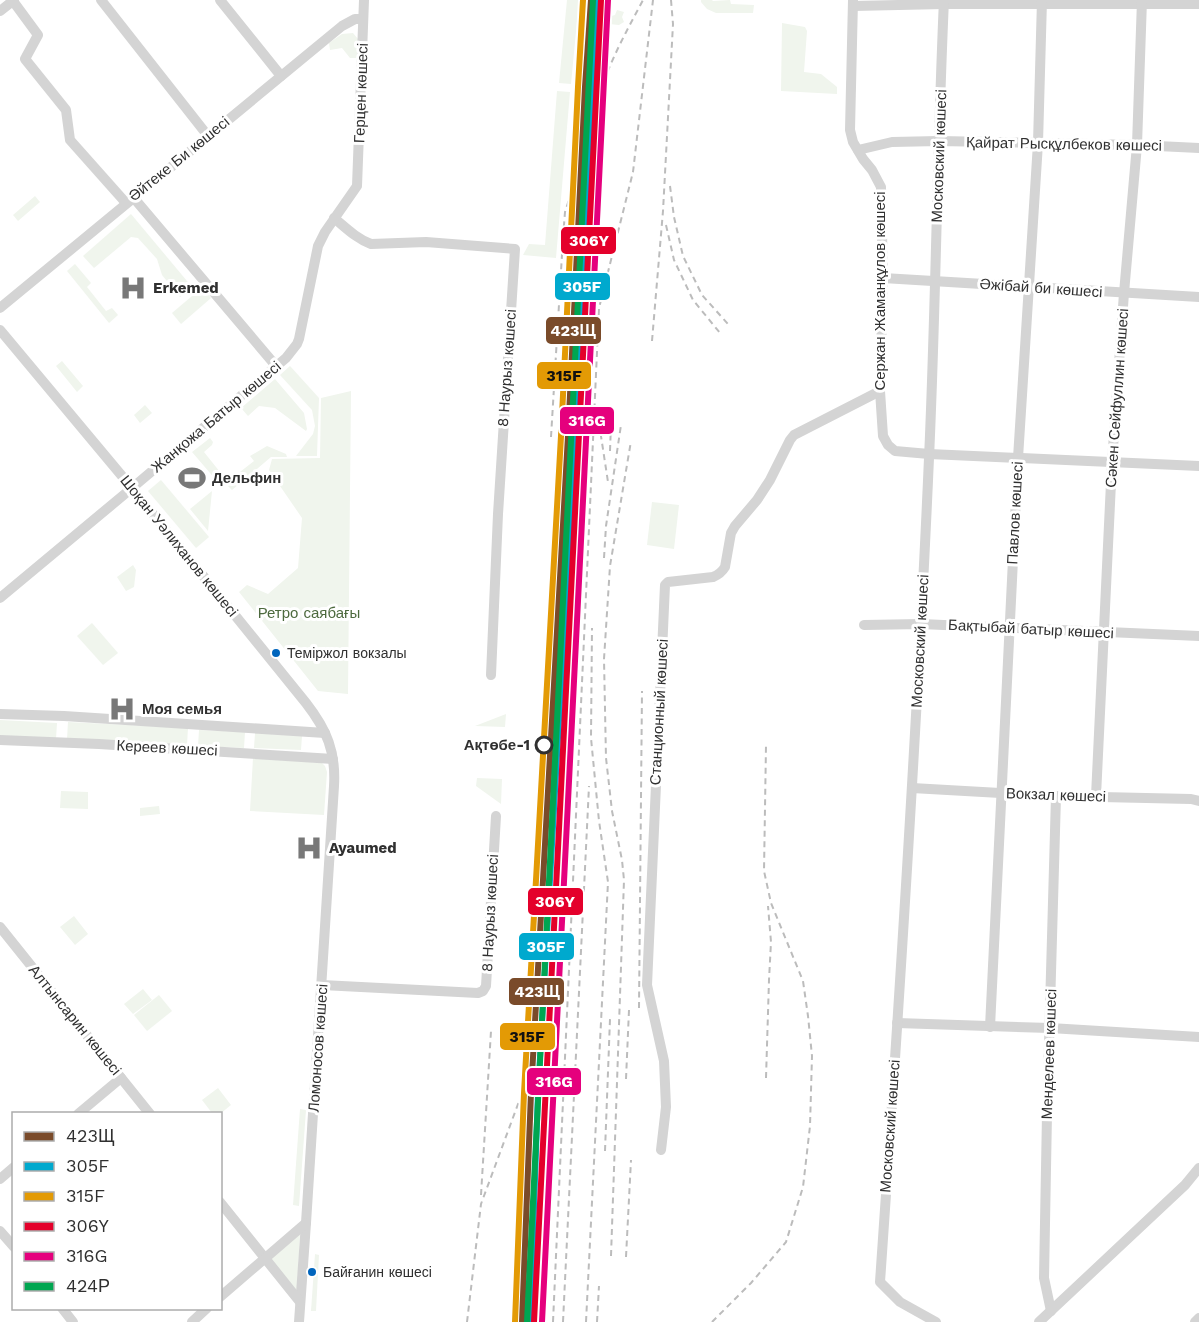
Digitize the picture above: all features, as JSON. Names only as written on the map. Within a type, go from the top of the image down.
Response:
[{"type":"street","points":[[0,11],[14,0],[38,35],[26,59],[66,110],[70,140],[129,200],[276,366]]},
{"type":"street","points":[[101,0],[208,135]]},
{"type":"street","points":[[220,0],[281,76]]},
{"type":"street","name":"Герцен көшесі","points":[[357,186],[364,0]]},
{"type":"street","name":"Московский көшесі","points":[[936,1322],[900,1302],[880,1282],[921,624],[936,281],[944,2]]},
{"type":"street","name":"Павлов көшесі","points":[[990,1027],[1018,458],[1038,143],[1042,2]]},
{"type":"street","points":[[853,3],[1142,2],[1199,4]]},
{"type":"street","name":"Сәкен Сейфуллин көшесі","points":[[1096,796],[1112,462],[1137,145],[1142,2]]},
{"type":"street","name":"Сержан Жаманқұлов көшесі","points":[[853,3],[849,130],[853,142],[881,188],[883,278],[880,391],[883,436],[888,445],[895,450],[929,454]]},
{"type":"street","name":"Әйтеке Би көшесі","points":[[0,308],[342,26],[355,19],[363,19]]},
{"type":"street","name":"Қайрат Рысқұлбеков көшесі","points":[[858,150],[892,142],[939,141],[1199,148]]},
{"type":"street","name":"Жанқожа Батыр көшесі","points":[[0,598],[286,358],[297,344],[318,246],[334,218],[357,186]]},
{"type":"street","name":"8 Наурыз көшесі","points":[[334,218],[355,236],[371,244],[426,242],[514,249],[491,675]]},
{"type":"street","name":"Әжібай би көшесі","points":[[883,278],[1199,297]]},
{"type":"street","name":"Шоқан Уәлиханов көшесі","points":[[0,330],[132,488],[315,714],[325,733],[333,759],[334,774]]},
{"type":"street","name":"Станционный көшесі","points":[[661,1150],[666,1107],[664,1061],[647,986],[665,585],[668,582],[717,576],[724,567],[731,533],[770,480],[794,435],[880,391]]},
{"type":"street","points":[[929,454],[1199,466]]},
{"type":"street","name":"Бақтыбай батыр көшесі","points":[[864,625],[921,624],[1199,636]]},
{"type":"street","name":"Кереев көшесі","points":[[0,714],[325,733]]},
{"type":"street","name":"Кереев көшесі","points":[[0,740],[145,746],[333,759]]},
{"type":"street","name":"Ломоносов көшесі","points":[[298,1322],[322,985],[334,774]]},
{"type":"street","name":"Вокзал көшесі","points":[[912,788],[1002,794],[1199,801]]},
{"type":"street","name":"Менделеев көшесі","points":[[1051,1311],[1044,1278],[1056,796]]},
{"type":"street","name":"8 Наурыз көшесі","points":[[322,985],[478,993],[483,991],[486,986],[496,816]]},
{"type":"street","name":"Алтынсарин көшесі","points":[[0,927],[149,1112]]},
{"type":"street","points":[[897,1023],[1050,1028],[1199,1037]]},
{"type":"street","points":[[79,1112],[121,1078]]},
{"type":"street","points":[[1039,1322],[1185,1185],[1199,1168]]},
{"type":"street","points":[[0,1179],[12,1169]]},
{"type":"street","points":[[222,1204],[300,1302]]},
{"type":"street","points":[[222,1295],[306,1223]]},
{"type":"street","points":[[0,1231],[12,1245]]},
{"type":"street","points":[[64,1310],[73,1322]]},
{"type":"street","points":[[192,1322],[205,1310]]},
{"type":"street","points":[[1195,1322],[1199,1318]]},
{"type":"green space","points":[[567,0],[579,0],[571,84],[559,83]]},
{"type":"green space","points":[[701,0],[730,0],[731,4],[754,5],[753,13],[716,13],[707,9]]},
{"type":"green space","points":[[617,10],[624,12],[622,17],[624,22],[619,25],[609,24],[608,17],[615,15]]},
{"type":"green space","points":[[782,23],[805,27],[807,31],[804,72],[821,74],[837,87],[837,94],[781,91]]},
{"type":"green space","points":[[353,33],[358,39],[358,58],[350,58],[342,48],[330,50],[329,43],[342,34]]},
{"type":"green space","points":[[557,91],[570,92],[556,258],[523,255],[529,244],[545,245]]},
{"type":"green space","points":[[35,196],[40,202],[18,221],[13,215]]},
{"type":"green space","points":[[131,214],[192,287],[180,297],[162,275],[157,259],[138,238],[131,237],[94,268],[83,256]]},
{"type":"green space","points":[[75,264],[91,283],[87,287],[106,311],[112,308],[118,315],[109,323],[67,271]]},
{"type":"green space","points":[[198,291],[206,292],[211,298],[181,324],[172,313]]},
{"type":"green space","points":[[62,361],[83,386],[77,392],[56,366]]},
{"type":"green space","points":[[290,366],[319,398],[317,456],[296,456],[313,434],[315,426],[312,410],[280,375]]},
{"type":"green space","points":[[275,379],[304,413],[306,431],[275,408],[259,406],[248,416],[241,408]]},
{"type":"green space","name":"Ретро саябағы","points":[[351,391],[348,694],[318,691],[239,592],[247,585],[268,594],[298,568],[302,518],[269,470],[272,459],[320,458],[321,398]]},
{"type":"green space","points":[[145,405],[152,413],[140,423],[134,415]]},
{"type":"green space","points":[[210,438],[212,445],[204,452],[224,477],[227,475],[231,479],[254,461],[250,456],[267,446],[286,454],[287,457],[271,457],[232,490],[226,484],[222,487],[192,452]]},
{"type":"green space","points":[[161,480],[209,537],[196,548],[148,491]]},
{"type":"green space","points":[[212,491],[208,531],[190,509]]},
{"type":"green space","points":[[652,502],[679,505],[674,549],[647,545]]},
{"type":"green space","points":[[133,565],[136,570],[134,587],[126,591],[117,577]]},
{"type":"green space","points":[[92,623],[118,653],[103,665],[77,636]]},
{"type":"green space","points":[[506,714],[505,727],[475,726]]},
{"type":"green space","points":[[0,720],[57,723],[56,739],[0,736]]},
{"type":"green space","points":[[68,722],[188,728],[187,745],[67,739]]},
{"type":"green space","points":[[199,730],[245,732],[244,748],[198,746]]},
{"type":"green space","points":[[255,733],[302,736],[301,750],[254,748]]},
{"type":"green space","points":[[253,758],[322,763],[327,772],[324,815],[250,811]]},
{"type":"green space","points":[[477,778],[502,779],[501,804],[476,786]]},
{"type":"green space","points":[[61,791],[88,792],[88,809],[60,808]]},
{"type":"green space","points":[[159,806],[160,814],[140,816],[140,808]]},
{"type":"green space","points":[[74,916],[88,934],[75,945],[60,927]]},
{"type":"green space","points":[[143,989],[152,1000],[133,1014],[124,1004]]},
{"type":"green space","points":[[159,995],[172,1011],[147,1031],[134,1015]]},
{"type":"green space","points":[[218,1088],[231,1105],[222,1112],[211,1112],[202,1100]]},
{"type":"green space","points":[[300,1109],[306,1110],[299,1206],[293,1205]]},
{"type":"green space","points":[[300,1234],[297,1291],[271,1259]]},
{"type":"green space","points":[[315,1254],[319,1255],[316,1311],[311,1311]]},
{"type":"railway","points":[[572,194],[587,0]]},
{"type":"railway","points":[[595,112],[609,69],[643,0]]},
{"type":"railway","points":[[553,1322],[599,308],[633,172],[653,0]]},
{"type":"railway","points":[[652,341],[663,211],[673,24],[671,0]]},
{"type":"railway","points":[[582,147],[598,296]]},
{"type":"railway","points":[[670,186],[683,256],[702,295],[728,324]]},
{"type":"railway","points":[[551,437],[565,212],[573,187]]},
{"type":"railway","points":[[666,225],[674,260],[693,300],[720,333]]},
{"type":"railway","points":[[582,370],[583,475]]},
{"type":"railway","points":[[599,423],[608,482]]},
{"type":"railway","points":[[610,451],[611,424]]},
{"type":"railway","points":[[604,558],[606,526],[621,425]]},
{"type":"railway","points":[[611,1256],[624,880],[612,811],[606,758],[604,659],[610,566],[631,441]]},
{"type":"railway","points":[[586,1322],[608,882],[591,738],[592,628]]},
{"type":"railway","points":[[639,1008],[642,691]]},
{"type":"railway","points":[[712,1322],[751,1283],[786,1242],[803,1187],[810,1126],[812,1056],[803,981],[771,903],[764,871],[766,745]]},
{"type":"railway","points":[[563,1322],[589,786]]},
{"type":"railway","points":[[766,1078],[771,942],[768,906]]},
{"type":"railway","points":[[626,1079],[629,1010]]},
{"type":"railway","points":[[605,1151],[610,1019]]},
{"type":"railway","points":[[481,1195],[491,1031]]},
{"type":"railway","points":[[467,1322],[481,1204],[521,1096],[534,1045]]},
{"type":"railway","points":[[535,1059],[539,1227]]},
{"type":"railway","points":[[626,1257],[631,1160]]},
{"type":"railway","points":[[597,1322],[599,1286]]},
{"type":"transit line","name":"315F","points":[[515,1322],[524,1093],[583,0]]},
{"type":"transit line","name":"423Щ","points":[[522,1322],[531,1093],[591,0]]},
{"type":"transit line","name":"424Р","points":[[527,1322],[593,0]]},
{"type":"transit line","name":"306Y","points":[[534,1322],[601,0]]},
{"type":"transit line","name":"316G","points":[[542,1322],[608,0]]},
{"type":"transit line","name":"305F","points":[[530,1322],[538,1093],[598,1]]},
{"type":"place","name":"Erkemed","points":[[133,288]]},
{"type":"place","name":"Дельфин","points":[[192,478]]},
{"type":"place","name":"Теміржол вокзалы","points":[[276,653]]},
{"type":"place","name":"Моя семья","points":[[122,709]]},
{"type":"place","name":"Ақтөбе-1","points":[[544,745]]},
{"type":"place","name":"Ayaumed","points":[[309,848]]},
{"type":"place","name":"Байғанин көшесі","points":[[312,1272]]}]
